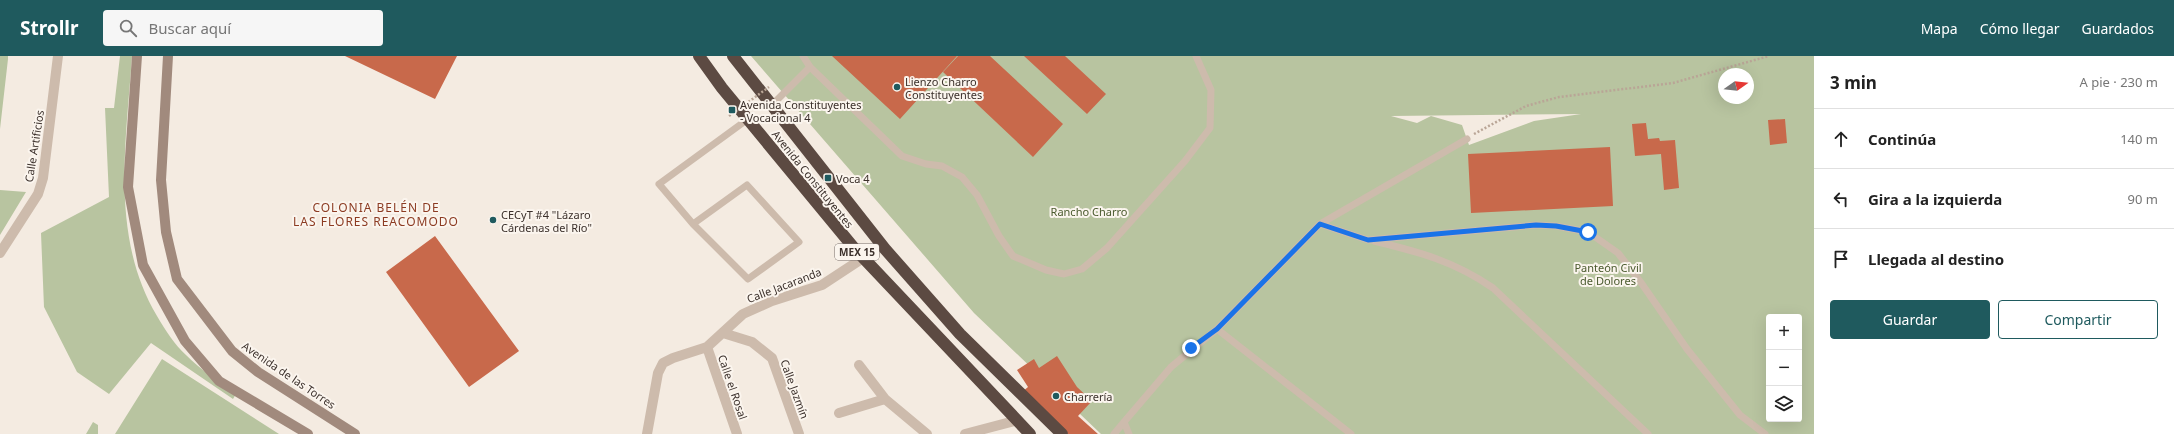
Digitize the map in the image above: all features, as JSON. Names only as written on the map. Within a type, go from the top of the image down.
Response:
[{"type":"highway","name":"Avenida Constituyentes","points":[[699,56],[748,119],[863,258],[1030,434]]},
{"type":"highway","name":"Avenida Constituyentes","points":[[732,56],[885,249],[960,334],[1062,434]]},
{"type":"highway","points":[[1006,380],[1028,410],[1050,434]]},
{"type":"street","name":"Calle Artificios","points":[[0,253],[38,194],[43,178],[58,56]]},
{"type":"street","points":[[137,56],[128,188],[143,265],[186,342],[219,381],[308,434]]},
{"type":"street","name":"Avenida de las Torres","points":[[168,56],[161,180],[166,232],[177,279],[232,351],[258,372],[355,434]]},
{"type":"street","name":"Calle Jacaranda","points":[[648,419],[658,373],[663,364],[672,358],[707,347],[743,314],[772,301],[822,285],[863,258]]},
{"type":"street","name":"Calle Jazmín","points":[[723,333],[752,342],[772,358],[799,434]]},
{"type":"street","name":"Calle el Rosal","points":[[707,347],[737,434]]},
{"type":"street","points":[[859,365],[885,399],[927,434]]},
{"type":"street","points":[[839,413],[885,399]]},
{"type":"street","points":[[647,434],[648,419]]},
{"type":"street","points":[[648,419],[654,434]]},
{"type":"street","points":[[965,434],[1018,420]]},
{"type":"lane","points":[[803,56],[810,67],[902,156],[926,164],[942,166],[962,177],[977,195],[999,236],[1013,256],[1046,270],[1064,274],[1082,269],[1107,248],[1185,162],[1210,128],[1211,90],[1196,56]]},
{"type":"lane","points":[[771,106],[810,67]]},
{"type":"lane","points":[[693,224],[747,185],[799,242],[748,279],[693,224],[659,184],[748,119]]},
{"type":"lane","points":[[1114,434],[1171,367],[1191,348],[1217,329],[1320,224],[1467,139]]},
{"type":"lane","points":[[1320,224],[1368,240],[1443,260],[1470,272],[1493,288],[1644,433]]},
{"type":"lane","points":[[1368,240],[1536,225],[1556,226],[1588,232],[1618,253],[1642,284],[1687,349],[1740,415],[1765,434]]},
{"type":"lane","points":[[1217,329],[1351,434]]},
{"type":"lane","points":[[1124,422],[1129,434]]},
{"type":"path","points":[[1467,139],[1526,106],[1559,97],[1673,83],[1769,56]]},
{"type":"path","points":[[729,116],[769,87]]},
{"type":"green space","points":[[0,56],[8,56],[8,59],[0,129]]},
{"type":"green space","points":[[120,56],[132,56],[125,156],[125,189],[127,222],[132,254],[142,286],[157,316],[174,342],[198,366],[236,394],[233,399],[151,343],[109,394],[77,372],[44,307],[41,233],[109,197],[105,108],[114,108]]},
{"type":"green space","points":[[751,56],[1814,56],[1814,434],[1101,434],[974,313]],"holes":[[[1581,114],[1534,121],[1469,145],[1462,125],[1431,116],[1417,123],[1391,116]]]},
{"type":"green space","points":[[0,190],[26,192],[0,235]]},
{"type":"green space","points":[[162,359],[279,434],[115,434]]},
{"type":"green space","points":[[93,422],[98,425],[98,434],[86,434]]},
{"type":"building","points":[[345,56],[457,56],[435,99]]},
{"type":"building","name":"Lienzo Charro Constituyentes","points":[[832,56],[957,56],[900,119]]},
{"type":"building","points":[[958,56],[990,56],[1063,124],[1033,157],[943,72]]},
{"type":"building","points":[[1024,56],[1065,56],[1106,94],[1087,114]]},
{"type":"building","points":[[1785,119],[1787,143],[1770,145],[1768,120]]},
{"type":"building","points":[[1646,123],[1648,139],[1659,138],[1660,141],[1675,140],[1679,188],[1664,190],[1661,154],[1635,156],[1632,124]]},
{"type":"building","points":[[1610,147],[1613,206],[1471,213],[1468,154]]},
{"type":"building","points":[[435,236],[519,351],[469,387],[386,272]]},
{"type":"building","name":"Charrería","points":[[1057,356],[1077,387],[1092,401],[1078,416],[1098,434],[1068,434],[1022,392],[1028,387],[1017,370],[1034,359],[1039,368]]},
{"type":"place","name":"Lienzo Charro Constituyentes","points":[[897,87]]},
{"type":"place","name":"Avenida Constituyentes - Vocacional 4","points":[[732,110]]},
{"type":"place","name":"Voca 4","points":[[828,178]]},
{"type":"place","name":"CECyT #4 \"Lázaro Cárdenas del Río\"","points":[[493,220]]},
{"type":"place","name":"Charrería","points":[[1056,396]]},
{"type":"district","name":"COLONIA BELÉN DE LAS FLORES REACOMODO","points":[[376,214]]},
{"type":"route","points":[[1191,348],[1217,329],[1320,224],[1368,240],[1536,225],[1556,226],[1588,232]]},
{"type":"park label","name":"Rancho Charro","points":[[1089,211]]},
{"type":"park label","name":"Panteón Civil de Dolores","points":[[1608,273]]}]
